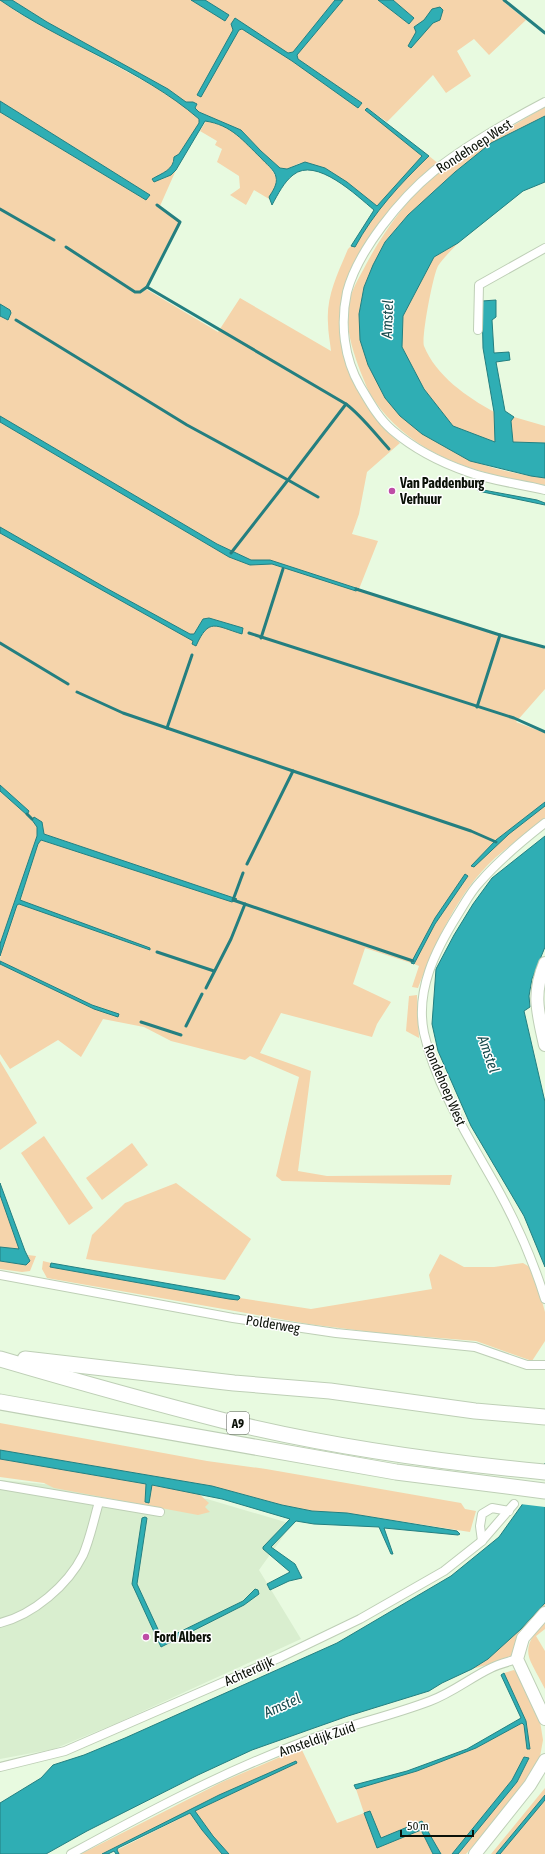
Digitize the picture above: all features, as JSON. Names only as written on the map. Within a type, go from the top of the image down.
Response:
[{"type":"highway","name":"A9","points":[[0,1358],[104,1367],[226,1382],[330,1391],[475,1411],[545,1417]]},
{"type":"highway","name":"A9","points":[[0,1358],[234,1422],[309,1439],[480,1466],[545,1472]]},
{"type":"highway","name":"A9","points":[[0,1402],[396,1472],[545,1491]]},
{"type":"street","name":"Rondehoep West","points":[[545,102],[464,149],[434,171],[410,194],[382,226],[357,267],[348,291],[344,309],[344,329],[351,367],[371,406],[391,429],[414,446],[469,473],[545,490]]},
{"type":"street","points":[[478,330],[479,285],[545,248]]},
{"type":"street","name":"Rondehoep West","points":[[545,823],[479,882],[466,901],[442,939],[429,969],[423,1002],[424,1032],[433,1062],[455,1114],[520,1233],[537,1272],[545,1299]]},
{"type":"street","points":[[545,963],[536,995],[539,1020],[545,1045]]},
{"type":"street","name":"Polderweg","points":[[0,1275],[233,1318],[385,1339],[475,1347],[527,1365],[545,1365]]},
{"type":"street","points":[[0,1485],[160,1512]]},
{"type":"street","points":[[0,1623],[41,1603],[60,1588],[83,1555],[100,1502]]},
{"type":"street","name":"Achterdijk","points":[[0,1767],[59,1754],[281,1657],[360,1619],[444,1571],[482,1541],[511,1508],[492,1508],[482,1514],[480,1526],[482,1541]]},
{"type":"street","points":[[545,1613],[523,1638],[517,1659],[545,1719]]},
{"type":"street","name":"Amsteldijk Zuid","points":[[71,1854],[229,1773],[304,1741],[431,1701],[461,1686],[490,1668],[517,1659]]},
{"type":"street","points":[[475,1854],[530,1784],[545,1760]]},
{"type":"shaded area","points":[[0,0],[17,12],[155,87],[178,101],[199,119],[199,123],[179,154],[174,158],[172,166],[167,171],[152,179],[154,182],[160,180],[169,176],[176,170],[160,206],[181,223],[146,289],[218,332],[240,298],[331,351],[328,326],[329,303],[337,276],[348,249],[351,246],[355,247],[370,222],[388,198],[429,156],[439,164],[430,170],[352,269],[342,297],[340,333],[347,360],[369,405],[385,430],[400,443],[367,472],[359,514],[352,534],[378,541],[359,589],[270,560],[251,560],[217,544],[0,416],[0,316],[8,320],[10,310],[0,304],[0,112],[146,200],[150,195],[0,101]]},
{"type":"shaded area","points":[[12,0],[191,0],[212,13],[229,15],[205,0],[335,0],[293,52],[288,53],[235,18],[231,24],[233,30],[197,95],[239,30],[242,29],[292,61],[358,108],[362,103],[298,59],[297,55],[343,0],[378,0],[409,24],[414,18],[393,0],[507,0],[505,3],[526,20],[489,55],[474,39],[457,51],[471,76],[446,93],[433,75],[387,122],[367,108],[366,110],[423,156],[377,206],[347,182],[325,168],[300,163],[287,169],[280,168],[241,130],[199,112],[195,108],[197,105],[186,102],[168,89],[47,22]]},
{"type":"shaded area","points":[[545,107],[545,116],[491,144],[455,172],[408,215],[385,242],[364,287],[359,314],[360,340],[454,452],[486,466],[545,478],[545,485],[497,476],[473,469],[428,449],[408,436],[390,420],[370,394],[353,349],[349,333],[348,317],[351,294],[369,258],[394,219],[414,195],[443,168]]},
{"type":"shaded area","points":[[206,121],[222,126],[237,134],[271,169],[275,174],[276,181],[269,199],[254,190],[246,205],[230,195],[240,188],[239,176],[217,162],[222,149],[215,145],[217,141],[200,131]]},
{"type":"shaded area","points":[[458,243],[440,263],[436,272],[424,331],[424,346],[436,367],[453,385],[473,400],[494,412],[495,442],[453,426],[424,389],[402,347],[403,316],[434,257]]},
{"type":"shaded area","points":[[514,417],[545,426],[545,443],[513,442],[511,421]]},
{"type":"shaded area","points":[[0,422],[229,557],[250,565],[272,564],[356,591],[359,589],[545,648],[545,689],[516,722],[545,733],[545,802],[496,840],[471,866],[545,806],[545,818],[495,858],[469,887],[440,936],[418,988],[412,987],[419,966],[414,964],[435,924],[468,876],[465,875],[435,918],[411,963],[365,948],[353,984],[391,1002],[377,1024],[372,1037],[281,1013],[260,1053],[311,1071],[298,1171],[327,1176],[452,1175],[450,1185],[282,1181],[276,1176],[299,1077],[250,1056],[245,1060],[171,1041],[144,1027],[103,1019],[81,1057],[58,1040],[10,1069],[0,1054],[0,964],[94,1009],[119,1014],[92,1005],[0,961],[1,950],[17,905],[23,905],[149,950],[150,949],[20,900],[38,844],[41,840],[232,902],[237,899],[44,834],[42,822],[37,827],[37,836],[0,944],[0,791],[27,815],[29,811],[0,785],[0,533],[193,641],[195,646],[205,629],[208,627],[223,627],[242,634],[243,628],[209,618],[203,619],[194,634],[190,634],[0,527]]},
{"type":"shaded area","points":[[417,995],[419,1038],[406,1031],[409,996]]},
{"type":"shaded area","points":[[0,1061],[37,1123],[0,1150]]},
{"type":"shaded area","points":[[44,1136],[93,1208],[69,1225],[21,1153]]},
{"type":"shaded area","points":[[132,1143],[148,1165],[102,1200],[86,1178]]},
{"type":"shaded area","points":[[176,1183],[251,1239],[225,1280],[86,1259],[92,1235],[125,1203]]},
{"type":"shaded area","points":[[0,1195],[20,1250],[0,1247]]},
{"type":"shaded area","points":[[440,1254],[464,1267],[494,1267],[523,1263],[533,1269],[545,1312],[545,1341],[532,1361],[476,1341],[379,1333],[308,1324],[47,1278],[42,1269],[43,1261],[51,1263],[50,1267],[238,1300],[240,1298],[311,1309],[432,1289],[429,1275]]},
{"type":"shaded area","points":[[28,1255],[36,1256],[30,1271],[22,1272],[0,1269],[0,1261],[26,1265],[30,1261]]},
{"type":"shaded area","points":[[0,1423],[207,1461],[266,1469],[461,1503],[465,1509],[476,1511],[470,1532],[347,1513],[312,1511],[282,1505],[212,1486],[0,1450]]},
{"type":"shaded area","points":[[0,1459],[146,1484],[145,1501],[148,1502],[151,1485],[199,1494],[209,1503],[205,1507],[210,1512],[198,1515],[54,1488],[44,1483],[0,1477]]},
{"type":"shaded area","points":[[0,1480],[207,1499],[292,1524],[259,1570],[301,1639],[117,1723],[54,1749],[0,1759]]},
{"type":"shaded area","points":[[545,1603],[545,1608],[511,1656],[501,1661],[472,1669],[501,1647]]},
{"type":"shaded area","points":[[545,1621],[545,1629],[536,1636],[545,1651],[545,1689],[528,1654],[528,1647],[536,1631]]},
{"type":"shaded area","points":[[514,1670],[518,1674],[539,1715],[543,1740],[539,1762],[506,1807],[466,1854],[458,1854],[517,1782],[529,1758],[524,1757],[512,1780],[452,1854],[441,1854],[422,1821],[377,1848],[421,1830],[433,1854],[229,1854],[213,1836],[195,1811],[242,1787],[219,1795],[102,1854],[81,1854],[222,1782],[301,1748],[337,1823],[364,1813],[356,1789],[417,1771],[476,1748],[522,1723],[524,1724],[527,1748],[529,1749],[526,1721],[504,1673]]},
{"type":"shaded area","points":[[545,1788],[545,1795],[496,1854],[491,1854]]},
{"type":"shaded area","points":[[545,1800],[545,1854],[500,1854]]},
{"type":"shaded area","points":[[191,1813],[202,1830],[222,1854],[119,1854],[117,1850]]},
{"type":"water","points":[[0,0],[12,0],[47,22],[168,89],[186,102],[193,102],[197,104],[195,108],[199,112],[241,130],[280,168],[287,169],[305,162],[325,168],[347,182],[377,206],[422,156],[365,110],[367,108],[429,156],[379,210],[362,234],[355,247],[351,246],[374,210],[336,180],[313,170],[302,170],[293,175],[284,185],[272,205],[269,197],[276,182],[274,172],[230,130],[214,123],[205,121],[176,170],[171,175],[154,182],[152,179],[170,168],[174,157],[179,154],[199,123],[199,119],[152,85],[49,30]]},
{"type":"water","points":[[191,0],[205,0],[229,15],[225,21]]},
{"type":"water","points":[[335,0],[343,0],[297,55],[298,59],[362,103],[358,108],[292,61],[242,29],[239,30],[201,97],[197,95],[233,30],[231,24],[235,18],[288,53],[293,52]]},
{"type":"water","points":[[378,0],[393,0],[414,18],[409,24]]},
{"type":"water","points":[[440,7],[443,10],[440,20],[433,23],[411,48],[408,46],[416,32],[414,27],[424,20],[432,9]]},
{"type":"water","points":[[0,101],[150,195],[146,200],[0,112]]},
{"type":"water","name":"Amstel","points":[[545,116],[545,182],[523,191],[458,243],[434,257],[403,316],[402,347],[424,389],[453,426],[495,442],[494,412],[483,348],[482,301],[496,300],[496,317],[492,320],[494,353],[509,352],[510,360],[496,362],[505,411],[514,417],[511,421],[513,442],[545,443],[545,478],[470,461],[422,434],[400,416],[385,398],[368,365],[360,340],[359,314],[364,287],[373,265],[385,242],[408,215],[455,172],[491,143]]},
{"type":"water","points":[[0,304],[10,310],[11,313],[8,320],[0,316]]},
{"type":"water","points":[[0,416],[217,544],[251,560],[270,560],[359,589],[356,591],[272,564],[250,565],[229,557],[0,422]]},
{"type":"water","points":[[478,489],[537,500],[545,503],[545,505],[478,491]]},
{"type":"water","points":[[0,527],[190,634],[194,634],[203,619],[209,618],[243,628],[242,634],[219,627],[209,627],[196,646],[192,644],[193,641],[0,533]]},
{"type":"water","points":[[0,785],[29,811],[27,815],[0,791]]},
{"type":"water","points":[[545,802],[545,806],[509,834],[474,867],[471,866],[496,840]]},
{"type":"water","points":[[34,817],[42,822],[44,834],[237,899],[232,902],[41,840],[38,844],[20,900],[150,948],[150,950],[19,904],[17,905],[0,956],[0,944],[37,836],[37,827],[32,820]]},
{"type":"water","name":"Amstel","points":[[545,836],[545,947],[532,979],[529,996],[530,1007],[524,1011],[545,1102],[545,1267],[524,1216],[471,1126],[438,1051],[432,1024],[436,969],[454,935],[473,904],[492,878]]},
{"type":"water","points":[[465,874],[468,876],[435,924],[414,964],[411,963],[435,918]]},
{"type":"water","points":[[0,961],[92,1005],[119,1014],[118,1017],[94,1009],[0,964]]},
{"type":"water","points":[[0,1183],[30,1261],[26,1265],[0,1261],[0,1247],[19,1249],[0,1195]]},
{"type":"water","points":[[51,1263],[239,1296],[240,1298],[238,1300],[229,1299],[50,1267]]},
{"type":"water","points":[[0,1450],[212,1486],[282,1505],[312,1511],[347,1513],[457,1531],[460,1534],[384,1528],[393,1554],[391,1554],[379,1527],[314,1524],[296,1521],[271,1547],[295,1564],[302,1578],[289,1581],[270,1590],[267,1584],[290,1572],[263,1549],[263,1547],[290,1519],[222,1499],[152,1485],[149,1503],[145,1502],[146,1484],[0,1459]]},
{"type":"water","name":"Amstel","points":[[545,1463],[545,1603],[521,1629],[488,1659],[429,1691],[348,1716],[252,1750],[198,1775],[87,1831],[46,1854],[0,1854],[0,1803],[41,1778],[53,1765],[84,1755],[125,1738],[337,1643],[451,1576],[499,1537],[524,1502],[531,1496]]},
{"type":"water","points":[[142,1518],[147,1518],[137,1584],[163,1640],[243,1601],[255,1589],[258,1590],[259,1594],[244,1605],[161,1647],[132,1584]]},
{"type":"water","points":[[504,1673],[526,1721],[530,1749],[527,1749],[524,1725],[522,1723],[476,1748],[417,1771],[356,1789],[354,1785],[407,1771],[467,1749],[521,1718],[501,1675]]},
{"type":"water","points":[[524,1757],[529,1758],[517,1782],[458,1854],[452,1854],[512,1780]]},
{"type":"water","points":[[296,1761],[297,1763],[195,1811],[213,1836],[229,1854],[222,1854],[190,1813],[118,1848],[117,1850],[119,1854],[116,1854],[114,1851],[108,1854],[102,1854],[219,1795]]},
{"type":"water","points":[[545,1795],[545,1800],[500,1854],[496,1854]]},
{"type":"water","points":[[370,1811],[381,1838],[422,1821],[441,1854],[433,1854],[421,1830],[377,1848],[364,1813]]},
{"type":"pier","points":[[542,1465],[545,1466],[545,1507],[520,1504],[529,1495]]},
{"type":"waterway","points":[[504,0],[545,33]]},
{"type":"waterway","points":[[157,205],[180,222],[147,287],[346,404],[288,480],[318,497]]},
{"type":"waterway","points":[[0,209],[54,240]]},
{"type":"waterway","points":[[66,247],[135,292],[140,292],[147,287]]},
{"type":"waterway","points":[[16,320],[187,425],[288,480],[231,553]]},
{"type":"waterway","points":[[346,404],[363,420],[389,449]]},
{"type":"waterway","points":[[261,638],[283,569]]},
{"type":"waterway","points":[[356,589],[500,635]]},
{"type":"waterway","points":[[249,633],[514,718],[545,732]]},
{"type":"waterway","points":[[477,707],[500,635],[544,647]]},
{"type":"waterway","points":[[0,643],[68,684]]},
{"type":"waterway","points":[[167,728],[192,655]]},
{"type":"waterway","points":[[77,692],[123,713],[293,771]]},
{"type":"waterway","points":[[247,864],[293,771],[471,831],[496,842]]},
{"type":"waterway","points":[[27,814],[32,819]]},
{"type":"waterway","points":[[243,873],[233,900],[413,961]]},
{"type":"waterway","points":[[206,988],[231,939],[245,904]]},
{"type":"waterway","points":[[157,952],[214,971]]},
{"type":"waterway","points":[[186,1026],[202,994]]},
{"type":"waterway","points":[[141,1022],[181,1035]]},
{"type":"place","name":"Van Paddenburg Verhuur","points":[[392,491]]},
{"type":"place","name":"Ford Albers","points":[[146,1637]]}]
